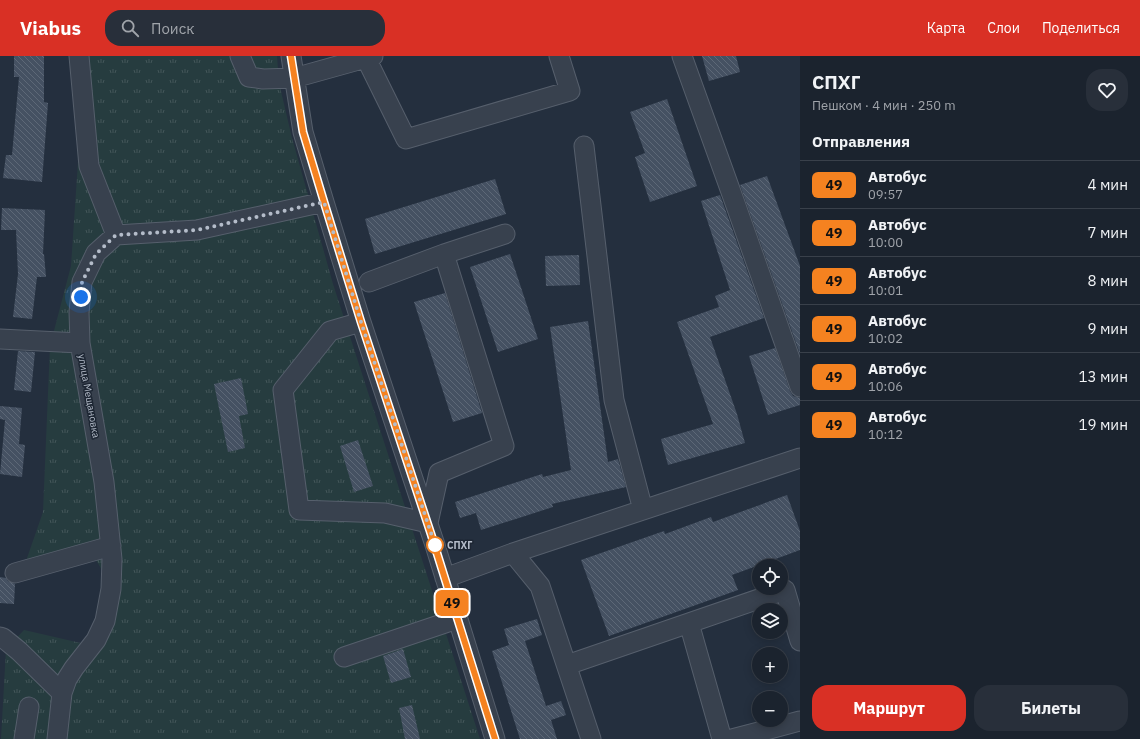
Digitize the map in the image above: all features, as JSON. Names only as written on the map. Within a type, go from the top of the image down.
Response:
[{"type":"street","points":[[79,56],[89,166],[116,235],[197,230],[324,202]]},
{"type":"street","points":[[240,56],[249,77],[263,79],[294,78],[370,57],[406,139],[570,91],[560,56]]},
{"type":"street","points":[[291,56],[303,132],[361,322],[428,523],[495,739]]},
{"type":"street","points":[[682,56],[800,387]]},
{"type":"street","points":[[584,146],[614,400],[643,510]]},
{"type":"street","points":[[369,282],[444,254],[506,234]]},
{"type":"street","name":"улица Мещановка","points":[[57,739],[62,693],[74,668],[96,640],[105,621],[110,589],[112,559],[104,482],[80,343],[79,312],[82,282],[96,254],[116,235]]},
{"type":"street","points":[[428,523],[439,473],[504,446],[444,254]]},
{"type":"street","points":[[361,322],[330,331],[283,390],[299,510],[385,513],[428,523]]},
{"type":"street","points":[[0,339],[80,343]]},
{"type":"street","points":[[445,578],[513,553],[800,458]]},
{"type":"street","points":[[15,573],[111,546]]},
{"type":"street","points":[[513,553],[540,586],[592,739]]},
{"type":"street","points":[[567,665],[785,590],[800,641]]},
{"type":"street","points":[[344,657],[458,619]]},
{"type":"street","points":[[689,624],[722,739]]},
{"type":"street","points":[[0,637],[19,652],[62,693]]},
{"type":"street","points":[[24,739],[29,707]]},
{"type":"street","points":[[732,739],[800,721]]},
{"type":"green space","points":[[72,56],[277,56],[279,83],[292,138],[333,284],[480,739],[1,739],[6,649],[24,630],[85,644],[109,582],[96,560],[26,561],[43,512],[50,346],[71,266],[78,162],[75,78]]},
{"type":"building","points":[[14,56],[44,56],[44,102],[48,103],[42,182],[3,178],[6,155],[12,155],[19,77],[14,77]]},
{"type":"building","points":[[702,56],[736,56],[740,72],[709,81]]},
{"type":"building","points":[[667,99],[697,186],[650,202],[635,157],[645,153],[630,112]]},
{"type":"building","points":[[767,176],[800,266],[800,354],[740,185]]},
{"type":"building","points":[[495,179],[506,214],[375,254],[365,219]]},
{"type":"building","points":[[720,195],[764,318],[710,337],[737,414],[745,443],[668,465],[661,439],[713,424],[677,322],[719,307],[715,296],[730,290],[701,201]]},
{"type":"building","points":[[2,208],[45,210],[43,254],[46,277],[37,277],[32,319],[13,317],[18,274],[16,230],[1,230]]},
{"type":"building","points":[[510,254],[538,339],[498,352],[470,267]]},
{"type":"building","points":[[579,255],[580,285],[546,286],[545,256]]},
{"type":"building","points":[[445,293],[482,413],[453,422],[414,302]]},
{"type":"building","points":[[588,321],[608,462],[618,459],[626,487],[552,504],[553,507],[481,530],[476,513],[460,518],[455,502],[542,474],[543,477],[571,470],[550,327]]},
{"type":"building","points":[[775,348],[790,391],[793,396],[800,398],[800,405],[768,415],[749,356]]},
{"type":"building","points":[[18,351],[35,352],[31,392],[14,390]]},
{"type":"building","points":[[241,378],[248,414],[239,416],[245,448],[228,452],[214,384]]},
{"type":"building","points":[[0,406],[22,408],[19,444],[25,445],[22,477],[0,474],[5,420],[0,419]]},
{"type":"building","points":[[358,440],[373,486],[354,492],[340,446]]},
{"type":"building","points":[[787,495],[800,531],[800,550],[776,559],[752,559],[752,568],[732,575],[738,590],[609,636],[581,560],[664,531],[665,534],[711,517],[713,522]]},
{"type":"building","points":[[0,577],[6,578],[8,581],[15,584],[14,604],[0,603]]},
{"type":"building","points":[[537,619],[542,635],[525,641],[546,706],[561,701],[566,715],[551,720],[557,739],[520,739],[492,651],[509,645],[504,629]]},
{"type":"building","points":[[403,649],[411,677],[391,683],[383,656]]},
{"type":"building","points":[[412,705],[420,739],[405,739],[399,708]]},
{"type":"bus line","name":"49","points":[[291,56],[303,132],[361,322],[431,534],[495,739]]},
{"type":"place","name":"СПХГ","points":[[435,545]]},
{"type":"route","points":[[81,297],[82,282],[96,254],[116,235],[197,230],[324,202],[361,322],[435,545]]}]
